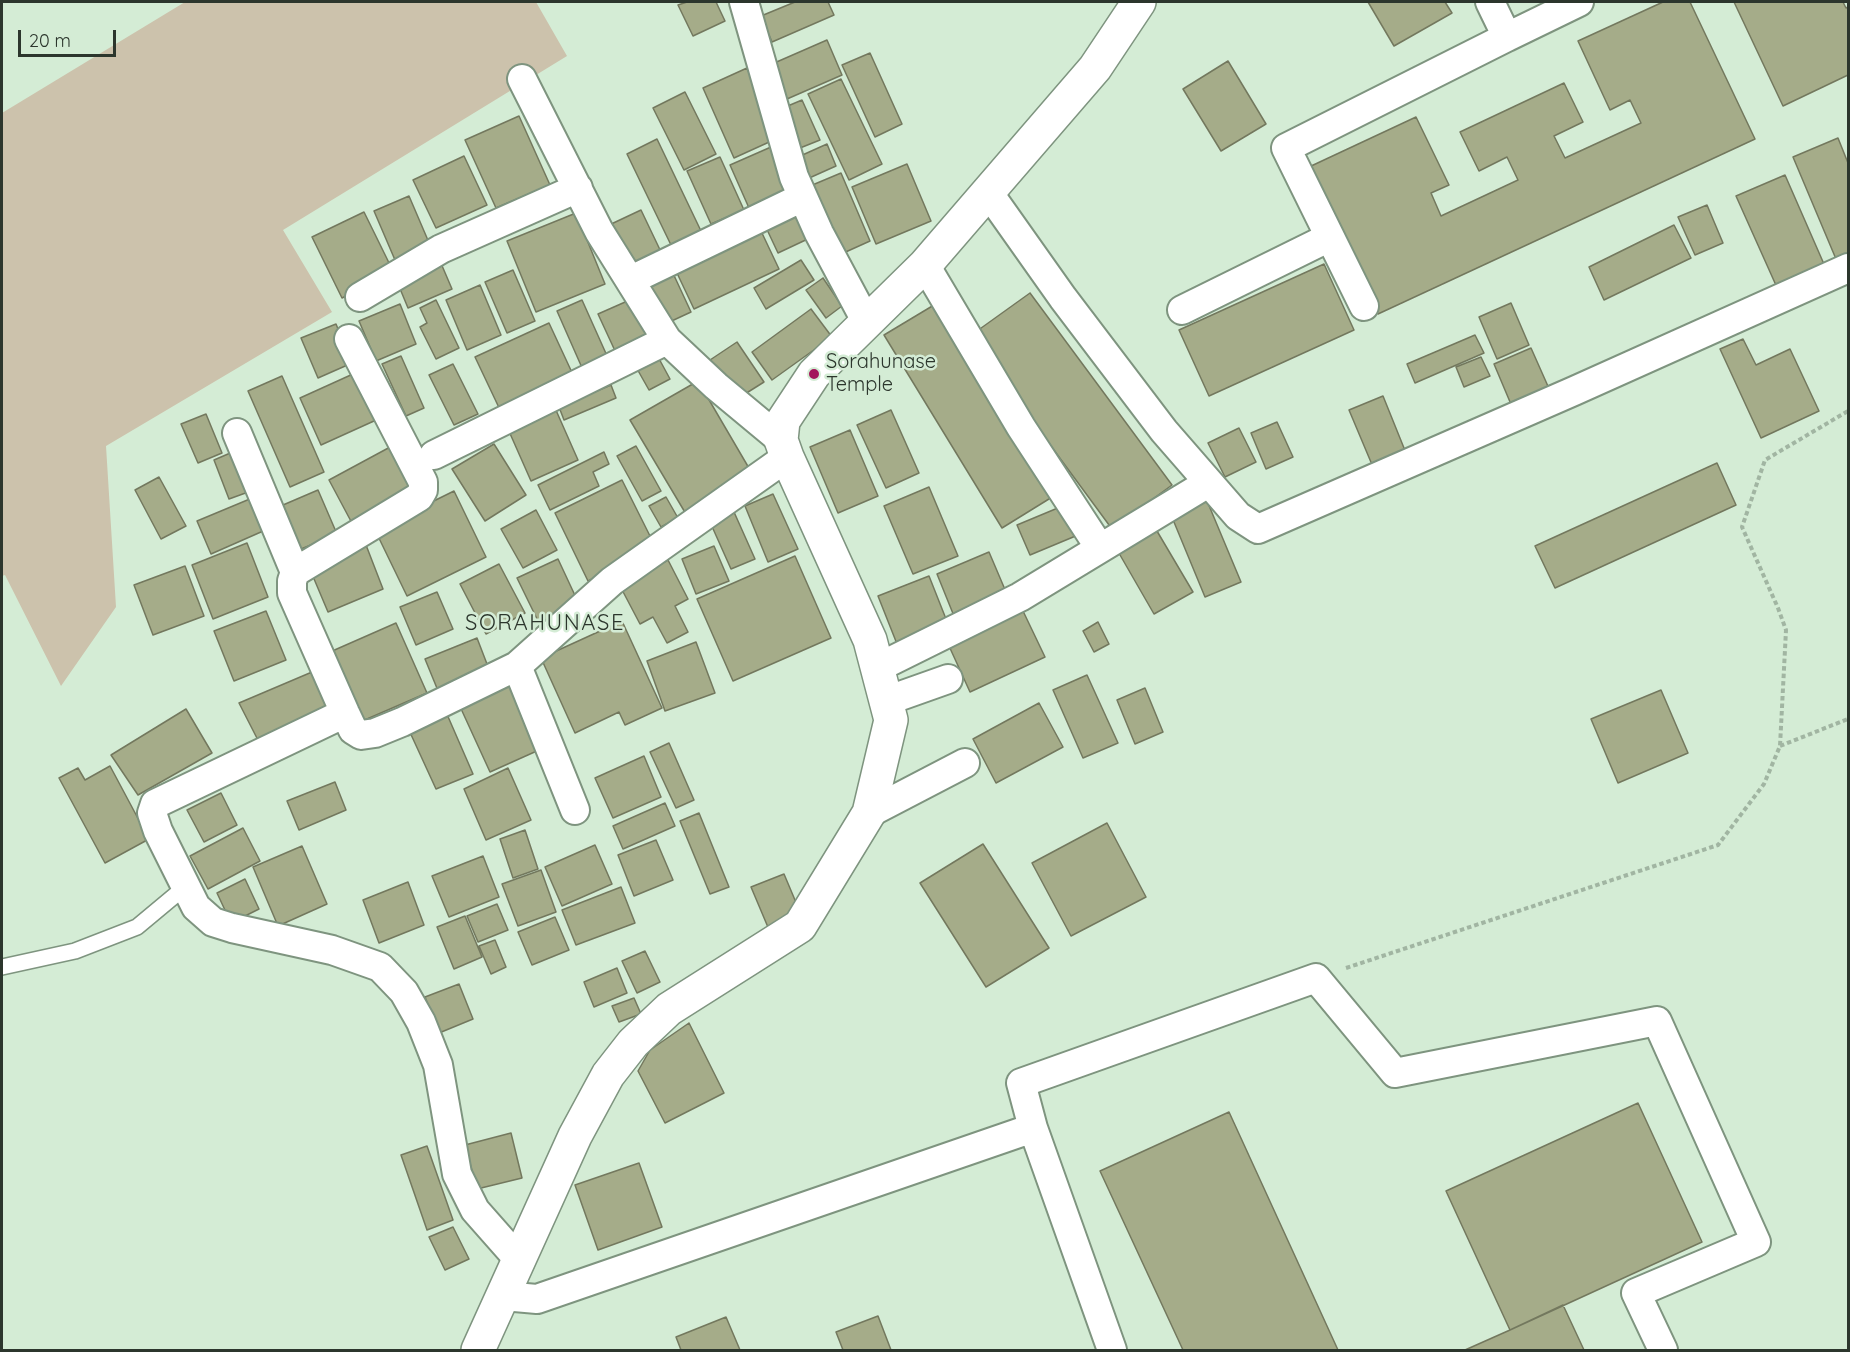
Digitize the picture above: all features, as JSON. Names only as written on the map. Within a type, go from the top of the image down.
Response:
[{"type":"street","points":[[744,2],[794,177],[819,232],[866,321]]},
{"type":"street","points":[[484,1347],[503,1296],[575,1136],[608,1075],[633,1042],[669,1009],[800,926],[869,813],[891,720],[870,640],[784,448],[783,421],[814,374],[925,265],[1095,68],[1139,2]]},
{"type":"street","points":[[1490,2],[1507,37]]},
{"type":"street","points":[[1364,306],[1286,148],[1579,2]]},
{"type":"street","points":[[522,79],[599,231],[667,340],[784,448]]},
{"type":"street","points":[[360,297],[441,249],[578,188]]},
{"type":"street","points":[[988,192],[1063,298],[1164,431],[1239,516],[1258,529],[1574,392],[1848,268]]},
{"type":"street","points":[[631,280],[803,197]]},
{"type":"street","points":[[1182,310],[1330,237]]},
{"type":"street","points":[[925,265],[1021,427],[1101,548]]},
{"type":"street","points":[[350,339],[423,482],[423,490],[419,497],[295,572],[292,581],[292,593],[352,730],[361,735],[375,733],[518,666],[612,581],[784,448]]},
{"type":"street","points":[[434,455],[667,340]]},
{"type":"street","points":[[237,433],[295,572]]},
{"type":"street","points":[[878,668],[1020,597],[1208,483]]},
{"type":"street","points":[[518,666],[575,810]]},
{"type":"street","points":[[886,701],[948,679]]},
{"type":"street","points":[[345,713],[155,804],[152,813],[158,831],[196,907],[213,922],[332,950],[380,967],[404,992],[421,1022],[438,1065],[457,1174],[475,1210],[520,1261]]},
{"type":"street","points":[[869,813],[965,763]]},
{"type":"street","points":[[1112,1350],[1033,1128],[1021,1083],[1316,978],[1395,1073],[1657,1020],[1756,1242],[1636,1293],[1663,1350]]},
{"type":"street","points":[[503,1296],[537,1299],[1033,1128]]},
{"type":"lane","points":[[2,967],[75,951],[137,927],[185,887]]},
{"type":"path","points":[[1316,978],[1718,845],[1764,784],[1780,746],[1786,630],[1742,527],[1765,460],[1848,411]]},
{"type":"path","points":[[1780,746],[1848,719]]},
{"type":"shaded area","points":[[185,2],[536,2],[567,56],[283,230],[332,312],[106,446],[116,607],[61,686],[5,575],[2,576],[2,113]]},
{"type":"building","points":[[687,2],[716,2],[725,21],[693,36],[678,5]]},
{"type":"building","points":[[795,2],[828,2],[834,15],[772,42],[761,16]]},
{"type":"building","points":[[1368,2],[1445,2],[1452,13],[1394,46]]},
{"type":"building","points":[[1663,2],[1690,2],[1755,139],[1378,314],[1309,167],[1416,117],[1449,185],[1431,193],[1441,216],[1518,180],[1507,157],[1479,171],[1460,132],[1564,83],[1583,122],[1554,136],[1565,158],[1641,123],[1630,100],[1610,110],[1578,41]]},
{"type":"building","points":[[1734,2],[1843,2],[1846,8],[1848,7],[1848,75],[1783,106]]},
{"type":"building","points":[[827,40],[842,75],[787,99],[772,64]]},
{"type":"building","points":[[870,53],[902,124],[875,137],[842,65]]},
{"type":"building","points":[[1228,61],[1266,124],[1221,151],[1183,89]]},
{"type":"building","points":[[747,68],[778,138],[734,158],[703,88]]},
{"type":"building","points":[[841,79],[882,164],[849,180],[808,94]]},
{"type":"building","points":[[685,92],[716,154],[684,170],[653,108]]},
{"type":"building","points":[[802,100],[820,140],[800,148],[783,108]]},
{"type":"building","points":[[519,116],[550,185],[496,208],[465,140]]},
{"type":"building","points":[[1838,138],[1848,163],[1848,253],[1836,259],[1793,157]]},
{"type":"building","points":[[657,139],[701,231],[671,245],[627,154]]},
{"type":"building","points":[[827,144],[836,166],[807,179],[798,157]]},
{"type":"building","points":[[771,147],[790,190],[749,208],[730,165]]},
{"type":"building","points":[[464,156],[487,205],[436,228],[413,180]]},
{"type":"building","points":[[720,157],[744,210],[711,224],[687,171]]},
{"type":"building","points":[[907,164],[931,221],[876,244],[852,187]]},
{"type":"building","points":[[841,173],[870,241],[839,255],[810,186]]},
{"type":"building","points":[[1785,175],[1827,271],[1779,292],[1736,196]]},
{"type":"building","points":[[409,196],[430,245],[395,260],[374,211]]},
{"type":"building","points":[[796,203],[812,237],[778,253],[762,219]]},
{"type":"building","points":[[1707,205],[1723,243],[1695,255],[1678,217]]},
{"type":"building","points":[[641,210],[662,254],[628,270],[607,226]]},
{"type":"building","points":[[364,212],[394,273],[342,298],[312,237]]},
{"type":"building","points":[[576,213],[605,284],[536,312],[507,241]]},
{"type":"building","points":[[1674,225],[1691,258],[1604,300],[1589,267]]},
{"type":"building","points":[[761,231],[779,269],[694,309],[676,271]]},
{"type":"building","points":[[801,260],[814,280],[766,309],[754,288]]},
{"type":"building","points":[[440,261],[452,289],[408,308],[396,279]]},
{"type":"building","points":[[1324,264],[1354,330],[1209,396],[1179,330]]},
{"type":"building","points":[[671,269],[691,312],[663,325],[643,282]]},
{"type":"building","points":[[513,270],[535,321],[507,333],[485,282]]},
{"type":"building","points":[[823,278],[842,306],[826,318],[806,290]]},
{"type":"building","points":[[480,285],[501,335],[467,350],[446,300]]},
{"type":"building","points":[[1030,293],[1172,485],[1112,529],[970,336]]},
{"type":"building","points":[[632,299],[650,337],[616,353],[598,314]]},
{"type":"building","points":[[436,300],[459,348],[436,359],[420,327],[427,323],[420,308]]},
{"type":"building","points":[[582,300],[608,358],[583,370],[557,311]]},
{"type":"building","points":[[939,302],[1057,494],[1002,528],[884,335]]},
{"type":"building","points":[[1511,303],[1529,345],[1497,359],[1479,317]]},
{"type":"building","points":[[400,304],[416,344],[376,361],[359,321]]},
{"type":"building","points":[[811,309],[832,337],[772,380],[752,352]]},
{"type":"building","points":[[549,323],[575,379],[502,414],[475,357]]},
{"type":"building","points":[[336,324],[352,363],[318,378],[301,338]]},
{"type":"building","points":[[1475,335],[1484,353],[1415,383],[1407,364]]},
{"type":"building","points":[[1743,339],[1756,365],[1790,349],[1819,411],[1761,438],[1720,349]]},
{"type":"building","points":[[737,342],[764,382],[737,399],[710,360]]},
{"type":"building","points":[[1531,348],[1551,393],[1513,409],[1494,364]]},
{"type":"building","points":[[657,355],[670,379],[649,390],[636,367]]},
{"type":"building","points":[[401,356],[424,408],[406,416],[382,364]]},
{"type":"building","points":[[1481,357],[1490,376],[1464,387],[1456,367]]},
{"type":"building","points":[[453,364],[478,414],[454,425],[429,375]]},
{"type":"building","points":[[364,369],[385,416],[321,445],[300,398]]},
{"type":"building","points":[[282,376],[324,472],[290,487],[248,391]]},
{"type":"building","points":[[698,381],[753,475],[686,514],[630,420]]},
{"type":"building","points":[[611,385],[616,398],[564,420],[559,407]]},
{"type":"building","points":[[1383,396],[1406,453],[1373,467],[1349,410]]},
{"type":"building","points":[[555,408],[578,460],[531,481],[508,429]]},
{"type":"building","points":[[891,410],[919,473],[886,488],[857,425]]},
{"type":"building","points":[[206,414],[222,453],[198,463],[181,424]]},
{"type":"building","points":[[1277,422],[1293,457],[1266,469],[1251,433]]},
{"type":"building","points":[[1239,428],[1256,462],[1225,477],[1208,443]]},
{"type":"building","points":[[850,430],[878,496],[838,513],[810,447]]},
{"type":"building","points":[[494,444],[526,495],[485,521],[452,469]]},
{"type":"building","points":[[392,446],[416,491],[353,525],[329,480]]},
{"type":"building","points":[[636,446],[661,491],[642,501],[617,456]]},
{"type":"building","points":[[235,451],[251,491],[229,499],[214,460]]},
{"type":"building","points":[[604,452],[609,464],[593,472],[599,486],[550,510],[538,485]]},
{"type":"building","points":[[1717,463],[1736,505],[1555,588],[1535,546]]},
{"type":"building","points":[[159,477],[186,526],[161,539],[135,490]]},
{"type":"building","points":[[622,480],[656,548],[588,581],[555,513]]},
{"type":"building","points":[[929,487],[958,556],[913,574],[884,506]]},
{"type":"building","points":[[318,490],[337,534],[294,552],[276,508]]},
{"type":"building","points":[[454,491],[486,557],[407,596],[375,530]]},
{"type":"building","points":[[773,494],[798,549],[768,562],[745,506]]},
{"type":"building","points":[[257,496],[270,528],[211,554],[197,521]]},
{"type":"building","points":[[1205,496],[1241,582],[1205,597],[1169,510]]},
{"type":"building","points":[[666,497],[678,518],[661,527],[649,506]]},
{"type":"building","points":[[1065,505],[1078,535],[1030,555],[1017,525]]},
{"type":"building","points":[[536,510],[557,550],[523,568],[501,529]]},
{"type":"building","points":[[734,512],[755,559],[731,569],[710,522]]},
{"type":"building","points":[[1154,526],[1193,592],[1154,614],[1116,548]]},
{"type":"building","points":[[247,543],[268,597],[213,619],[192,565]]},
{"type":"building","points":[[366,545],[383,589],[328,612],[309,567]]},
{"type":"building","points":[[714,546],[729,581],[696,594],[682,559]]},
{"type":"building","points":[[989,552],[1009,599],[956,621],[937,574]]},
{"type":"building","points":[[795,556],[831,638],[733,681],[697,599]]},
{"type":"building","points":[[558,559],[579,604],[539,623],[517,578]]},
{"type":"building","points":[[668,560],[688,599],[675,606],[688,632],[667,643],[653,617],[640,624],[620,586]]},
{"type":"building","points":[[499,564],[525,613],[486,634],[460,584]]},
{"type":"building","points":[[185,566],[204,616],[153,635],[134,585]]},
{"type":"building","points":[[929,576],[950,629],[899,649],[878,596]]},
{"type":"building","points":[[437,592],[453,629],[416,645],[400,607]]},
{"type":"building","points":[[266,611],[286,660],[234,681],[214,631]]},
{"type":"building","points":[[1023,611],[1045,657],[970,692],[949,646]]},
{"type":"building","points":[[622,621],[662,708],[625,725],[619,712],[575,733],[541,658]]},
{"type":"building","points":[[1098,622],[1109,644],[1094,652],[1083,631]]},
{"type":"building","points":[[396,623],[427,693],[360,722],[330,652]]},
{"type":"building","points":[[477,638],[492,677],[441,698],[425,659]]},
{"type":"building","points":[[696,642],[715,693],[665,711],[647,661]]},
{"type":"building","points":[[312,672],[332,716],[262,748],[239,703]]},
{"type":"building","points":[[1087,675],[1118,743],[1083,758],[1053,690]]},
{"type":"building","points":[[507,677],[539,750],[490,772],[457,700]]},
{"type":"building","points":[[1145,688],[1163,732],[1135,744],[1117,700]]},
{"type":"building","points":[[1661,690],[1688,753],[1618,783],[1591,719]]},
{"type":"building","points":[[1039,703],[1063,747],[996,783],[973,739]]},
{"type":"building","points":[[186,709],[212,753],[138,795],[111,755]]},
{"type":"building","points":[[446,712],[473,774],[436,789],[408,728]]},
{"type":"building","points":[[669,743],[694,800],[676,808],[650,752]]},
{"type":"building","points":[[644,756],[661,797],[613,818],[595,778]]},
{"type":"building","points":[[110,766],[149,839],[105,863],[59,778],[78,768],[85,780]]},
{"type":"building","points":[[508,768],[531,820],[486,840],[464,789]]},
{"type":"building","points":[[335,782],[346,810],[299,830],[287,801]]},
{"type":"building","points":[[221,793],[237,825],[204,842],[187,810]]},
{"type":"building","points":[[665,803],[675,826],[623,849],[613,826]]},
{"type":"building","points":[[699,813],[729,887],[710,894],[680,821]]},
{"type":"building","points":[[1107,823],[1146,897],[1071,936],[1032,863]]},
{"type":"building","points":[[243,828],[260,861],[208,889],[190,856]]},
{"type":"building","points":[[525,830],[538,869],[513,878],[500,839]]},
{"type":"building","points":[[656,840],[673,880],[634,896],[618,855]]},
{"type":"building","points":[[983,844],[1049,948],[986,987],[920,883]]},
{"type":"building","points":[[595,845],[612,884],[562,906],[545,867]]},
{"type":"building","points":[[302,846],[327,904],[278,926],[253,867]]},
{"type":"building","points":[[483,856],[499,897],[449,917],[432,876]]},
{"type":"building","points":[[541,870],[556,912],[518,926],[502,884]]},
{"type":"building","points":[[784,874],[803,919],[770,932],[751,887]]},
{"type":"building","points":[[245,879],[259,909],[231,923],[217,893]]},
{"type":"building","points":[[408,882],[424,925],[379,943],[363,900]]},
{"type":"building","points":[[621,887],[635,923],[576,945],[562,910]]},
{"type":"building","points":[[497,904],[508,930],[478,942],[467,916]]},
{"type":"building","points":[[465,916],[482,957],[454,969],[437,927]]},
{"type":"building","points":[[555,917],[569,950],[532,965],[518,932]]},
{"type":"building","points":[[495,940],[506,967],[491,974],[479,946]]},
{"type":"building","points":[[645,951],[660,982],[637,993],[622,961]]},
{"type":"building","points":[[617,968],[627,993],[594,1007],[584,982]]},
{"type":"building","points":[[459,984],[473,1019],[439,1033],[425,997]]},
{"type":"building","points":[[634,998],[641,1014],[619,1022],[612,1006]]},
{"type":"building","points":[[689,1023],[724,1093],[665,1123],[638,1071],[650,1050]]},
{"type":"building","points":[[1638,1103],[1702,1242],[1510,1330],[1446,1191]]},
{"type":"building","points":[[1229,1112],[1338,1350],[1183,1350],[1100,1171]]},
{"type":"building","points":[[511,1133],[522,1178],[477,1189],[465,1145]]},
{"type":"building","points":[[427,1146],[453,1220],[427,1230],[401,1155]]},
{"type":"building","points":[[639,1163],[662,1227],[598,1250],[575,1185]]},
{"type":"building","points":[[453,1227],[469,1259],[445,1270],[429,1237]]},
{"type":"building","points":[[1563,1305],[1584,1350],[1465,1350],[1510,1330]]},
{"type":"building","points":[[878,1316],[891,1350],[843,1350],[836,1332]]},
{"type":"building","points":[[726,1317],[740,1350],[681,1350],[676,1337]]},
{"type":"place","name":"Sorahunase Temple","points":[[814,374]]},
{"type":"district","name":"SORAHUNASE","points":[[545,623]]}]
